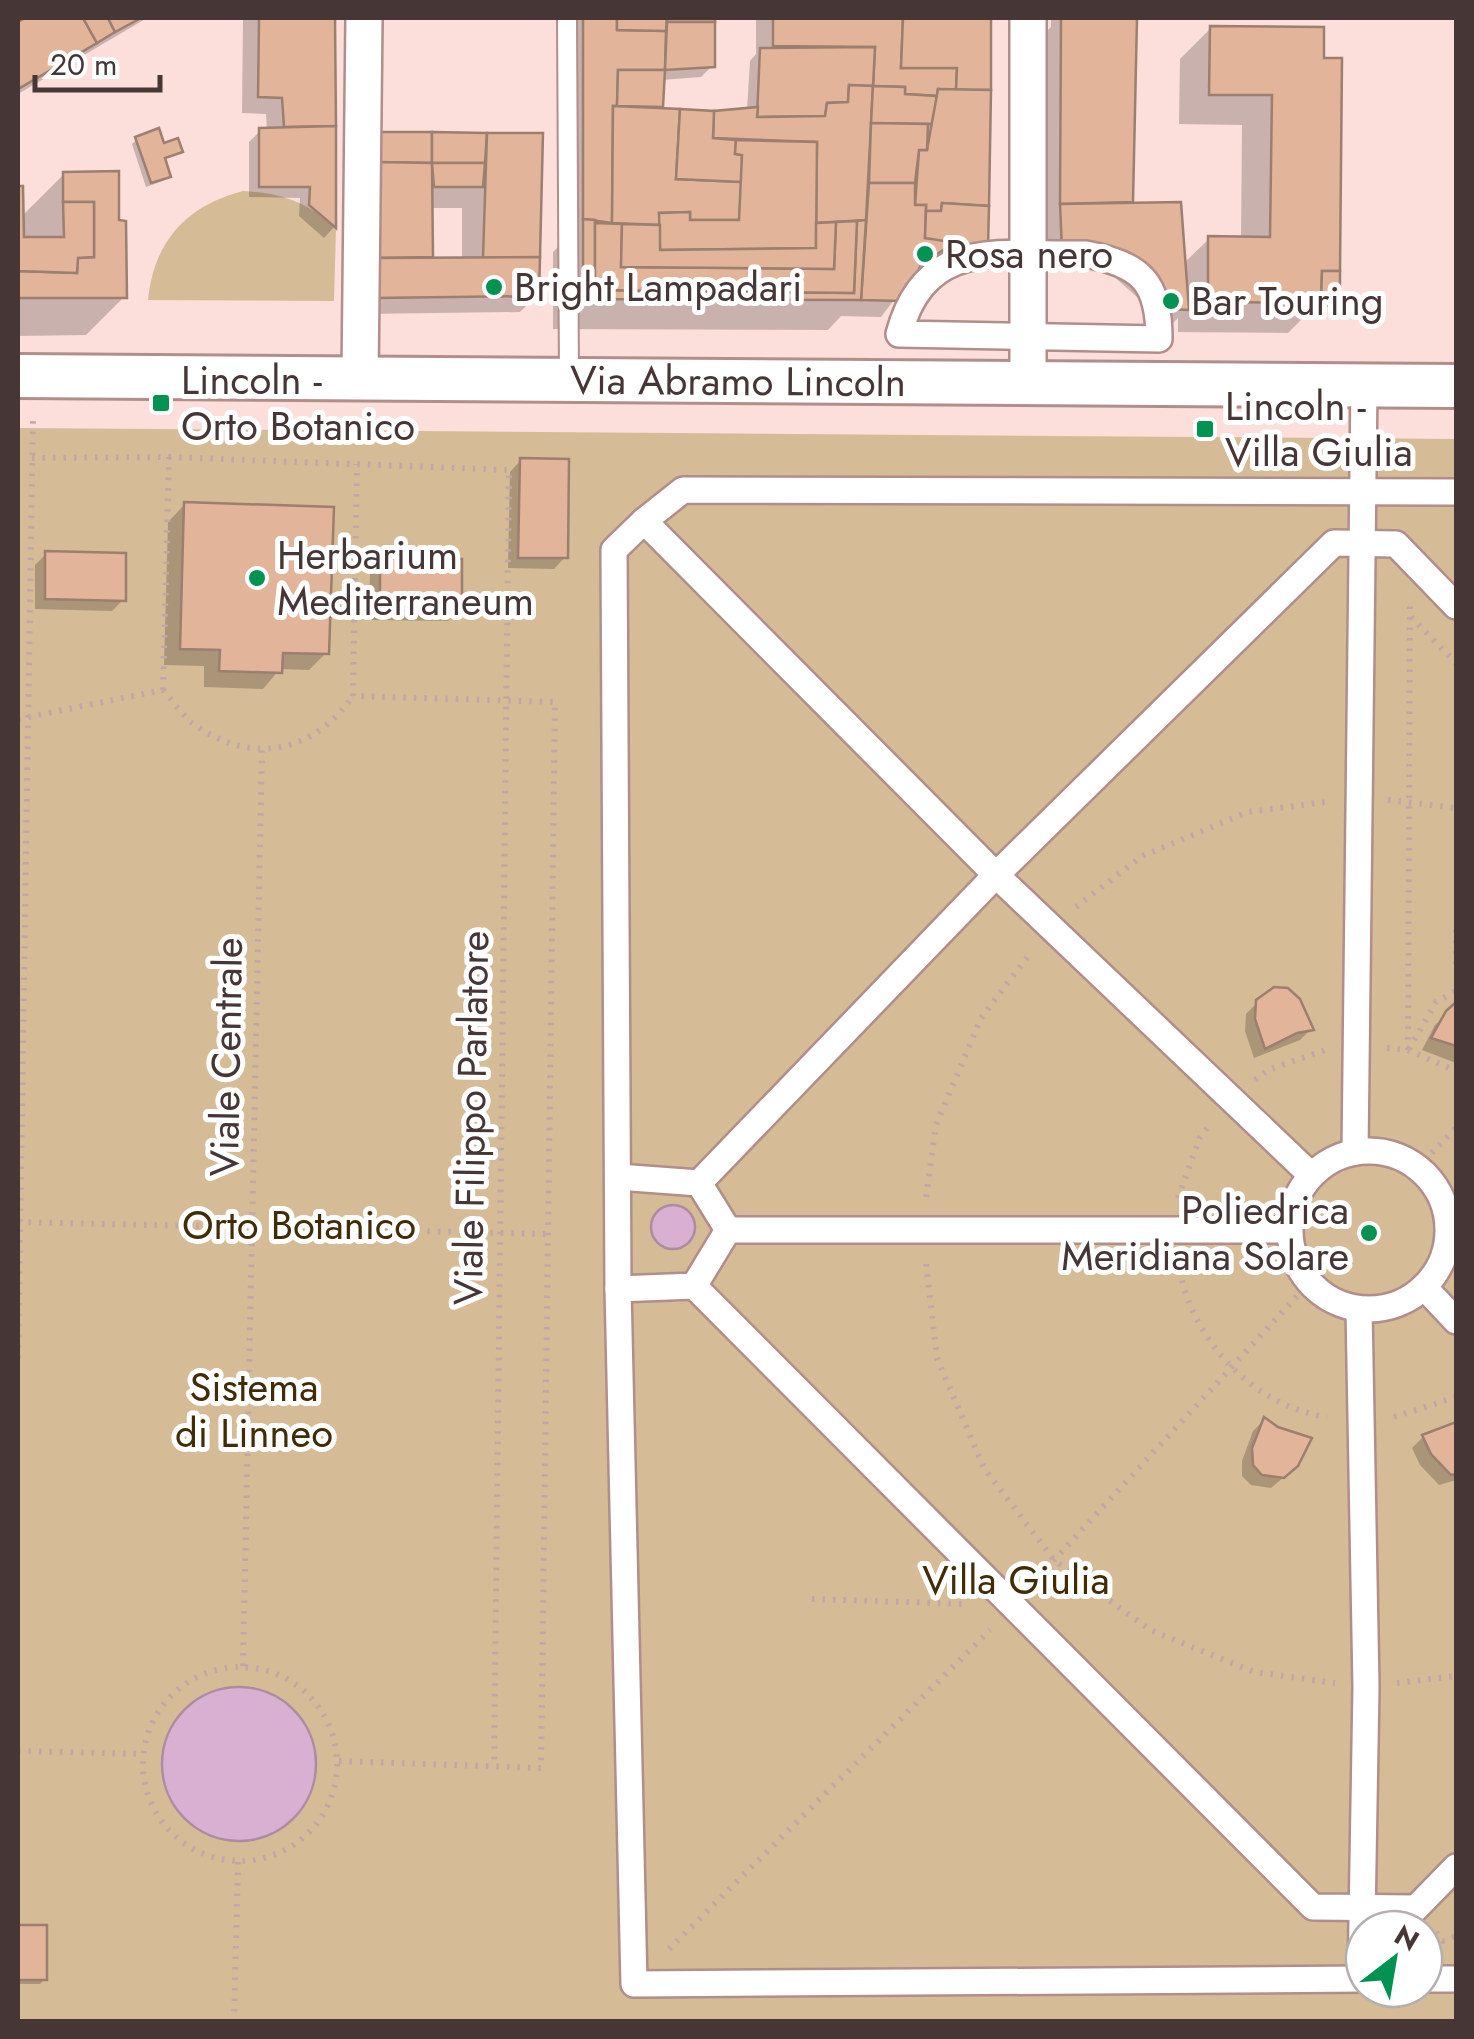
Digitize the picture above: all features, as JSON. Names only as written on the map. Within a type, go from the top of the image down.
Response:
[{"type":"street","points":[[360,378],[364,18]]},
{"type":"street","points":[[1028,18],[1028,382]]},
{"type":"street","points":[[1086,254],[1135,270],[1150,286],[1159,309],[1159,339],[899,334],[907,304],[945,264],[965,255],[1026,256],[1086,254]]},
{"type":"street","name":"Via Abramo Lincoln","points":[[25,376],[1456,386]]},
{"type":"street","points":[[1355,1152],[1364,385]]},
{"type":"street","points":[[1344,1979],[634,1984],[618,1289],[614,550],[683,490],[1456,492]]},
{"type":"street","points":[[644,521],[996,875],[1311,1175]]},
{"type":"street","points":[[618,1178],[698,1183],[996,875],[1334,543],[1396,544],[1456,606]]},
{"type":"street","points":[[1355,1152],[1388,1154],[1417,1168],[1443,1202],[1452,1229],[1438,1268],[1424,1287],[1394,1305],[1359,1309],[1340,1304],[1309,1283],[1298,1267],[1289,1230],[1292,1208],[1311,1175],[1331,1160],[1355,1152]]},
{"type":"street","points":[[698,1183],[728,1230]]},
{"type":"street","points":[[728,1230],[1289,1230]]},
{"type":"street","points":[[694,1286],[728,1230]]},
{"type":"street","points":[[618,1289],[694,1286],[1313,1907],[1416,1908],[1456,1868]]},
{"type":"street","points":[[1424,1287],[1456,1322]]},
{"type":"street","points":[[1359,1309],[1366,1687],[1361,1909]]},
{"type":"lane","points":[[567,18],[569,378]]},
{"type":"path","points":[[18,1358],[32,458],[25,376]]},
{"type":"path","points":[[32,458],[169,457],[358,464],[353,696],[333,724],[299,744],[262,749],[227,742],[192,724],[163,690],[169,457]]},
{"type":"path","name":"Viale Filippo Parlatore","points":[[358,464],[509,470],[494,1766]]},
{"type":"path","points":[[1411,560],[1408,1050],[1436,1002],[1456,990]]},
{"type":"path","points":[[1410,616],[1456,663]]},
{"type":"path","points":[[18,720],[163,690]]},
{"type":"path","points":[[339,1761],[541,1768],[556,702],[353,696]]},
{"type":"path","name":"Viale Centrale","points":[[243,1666],[262,749]]},
{"type":"path","points":[[1456,808],[1362,797],[1248,812],[1142,856],[1051,926],[980,1018],[936,1124],[922,1230],[937,1358],[984,1468],[1054,1560],[1150,1630],[1254,1672],[1366,1687],[1456,1676]]},
{"type":"path","points":[[1456,930],[1456,970]]},
{"type":"path","points":[[1417,1168],[1456,1128]]},
{"type":"path","points":[[1200,1137],[1180,1182],[1174,1230],[1180,1281],[1200,1328],[1232,1368],[1284,1403],[1314,1415],[1361,1421],[1411,1415],[1456,1396]]},
{"type":"path","points":[[20,1222],[548,1234]]},
{"type":"path","points":[[634,1984],[1014,1605],[1309,1283]]},
{"type":"path","points":[[812,1598],[970,1604]]},
{"type":"path","points":[[243,1666],[280,1674],[312,1696],[332,1729],[339,1761],[330,1805],[308,1835],[275,1856],[238,1862],[200,1854],[168,1832],[148,1799],[142,1754],[150,1724],[172,1692],[205,1672],[243,1666]]},
{"type":"path","points":[[18,1750],[142,1754]]},
{"type":"path","points":[[234,2022],[238,1862]]},
{"type":"green space","points":[[243,191],[293,200],[336,228],[334,301],[148,300],[157,260],[176,229],[205,206]]},
{"type":"green space","name":"Villa Giulia","points":[[18,428],[1456,439],[1456,2020],[18,2022]]},
{"type":"shaded area","points":[[673,1205],[689,1211],[695,1227],[689,1243],[673,1249],[657,1243],[651,1227],[657,1211]]},
{"type":"shaded area","points":[[239,1687],[269,1693],[294,1709],[310,1734],[316,1764],[310,1794],[294,1819],[269,1835],[239,1841],[209,1835],[184,1819],[168,1794],[162,1764],[168,1734],[184,1709],[209,1693]]},
{"type":"building","points":[[25,18],[83,18],[97,43],[18,89],[18,22]]},
{"type":"building","points":[[83,18],[108,18],[115,32],[97,43]]},
{"type":"building","points":[[108,18],[141,18],[115,32]]},
{"type":"building","points":[[259,18],[335,18],[336,126],[284,127],[282,98],[258,97]]},
{"type":"building","points":[[583,18],[617,18],[617,30],[666,31],[665,70],[618,70],[617,106],[613,106],[612,223],[583,219]]},
{"type":"building","points":[[617,18],[667,18],[666,31],[617,30]]},
{"type":"building","points":[[667,18],[715,18],[715,22],[667,22]]},
{"type":"building","points":[[773,18],[903,18],[901,68],[957,68],[956,90],[938,89],[937,96],[905,94],[905,87],[873,86],[875,47],[773,46]]},
{"type":"building","points":[[903,18],[991,18],[991,90],[956,90],[957,68],[901,68]]},
{"type":"building","points":[[1061,18],[1137,18],[1133,202],[1060,204]]},
{"type":"building","points":[[667,22],[715,22],[715,67],[665,70]]},
{"type":"building","points":[[1210,26],[1324,27],[1324,58],[1342,58],[1340,271],[1322,271],[1321,303],[1208,302],[1208,236],[1270,237],[1272,95],[1209,95]]},
{"type":"building","points":[[875,47],[873,86],[849,85],[848,102],[827,103],[825,116],[757,117],[760,48]]},
{"type":"building","points":[[618,70],[665,70],[663,107],[617,106]]},
{"type":"building","points":[[849,85],[873,86],[866,220],[816,223],[817,142],[713,138],[714,111],[758,107],[757,117],[825,116],[827,103],[848,102]]},
{"type":"building","points":[[873,86],[905,87],[905,94],[937,96],[934,124],[871,123]]},
{"type":"building","points":[[938,89],[991,90],[989,206],[942,203],[941,211],[926,211],[926,205],[915,205],[919,150],[927,150]]},
{"type":"building","points":[[613,106],[680,109],[676,179],[742,182],[739,220],[690,220],[690,212],[659,213],[660,225],[612,223]]},
{"type":"building","points":[[680,109],[714,111],[713,138],[736,140],[735,154],[742,155],[742,182],[676,179]]},
{"type":"building","points":[[871,123],[928,124],[927,150],[919,150],[915,183],[869,183]]},
{"type":"building","points":[[336,126],[336,228],[309,205],[310,187],[259,187],[259,128]]},
{"type":"building","points":[[159,128],[164,143],[178,138],[183,152],[165,158],[171,177],[151,183],[135,137]]},
{"type":"building","points":[[376,132],[432,132],[432,163],[376,162]]},
{"type":"building","points":[[432,132],[487,133],[485,163],[432,163]]},
{"type":"building","points":[[487,133],[543,133],[540,257],[483,258]]},
{"type":"building","points":[[736,140],[817,142],[816,248],[660,250],[659,213],[690,212],[690,220],[739,220],[742,155],[735,154]]},
{"type":"building","points":[[376,162],[432,163],[433,257],[376,258]]},
{"type":"building","points":[[432,163],[485,163],[483,187],[434,187]]},
{"type":"building","points":[[119,171],[119,220],[126,221],[127,298],[18,298],[18,271],[77,273],[78,258],[94,257],[94,202],[63,202],[63,172]]},
{"type":"building","points":[[869,183],[915,183],[915,205],[926,205],[925,238],[958,240],[921,265],[901,301],[861,300]]},
{"type":"building","points":[[18,186],[23,186],[24,237],[64,237],[63,202],[94,202],[94,257],[78,258],[77,273],[18,271]]},
{"type":"building","points":[[1181,202],[1189,310],[1166,309],[1083,247],[1062,251],[1060,204]]},
{"type":"building","points":[[942,203],[989,206],[988,248],[925,238],[926,211],[941,211]]},
{"type":"building","points":[[583,219],[595,220],[595,290],[854,293],[857,221],[866,220],[861,300],[583,299]]},
{"type":"building","points":[[857,221],[854,293],[595,290],[595,223],[622,224],[621,267],[834,269],[836,222]]},
{"type":"building","points":[[836,222],[834,269],[621,267],[622,224],[660,225],[660,250],[816,248],[816,223]]},
{"type":"building","points":[[540,257],[539,296],[375,298],[376,258]]},
{"type":"building","points":[[1322,271],[1340,271],[1340,303],[1321,303]]},
{"type":"building","points":[[520,458],[569,459],[568,558],[518,558]]},
{"type":"building","name":"Herbarium Mediterraneum","points":[[184,502],[334,507],[329,654],[283,653],[282,673],[219,671],[220,650],[180,649]]},
{"type":"building","points":[[45,551],[126,553],[126,601],[45,599]]},
{"type":"building","points":[[380,558],[462,559],[462,611],[380,610]]},
{"type":"building","points":[[1274,987],[1288,988],[1300,999],[1314,1030],[1297,1033],[1265,1049],[1255,1019],[1256,1000]]},
{"type":"building","points":[[1456,1002],[1456,1046],[1431,1038],[1446,1011]]},
{"type":"building","points":[[1264,1417],[1278,1427],[1312,1438],[1298,1466],[1284,1478],[1262,1475],[1253,1465],[1252,1448]]},
{"type":"building","points":[[1456,1422],[1456,1474],[1451,1475],[1431,1454],[1422,1435]]},
{"type":"building","points":[[18,1925],[47,1925],[47,1980],[18,1980]]},
{"type":"place","name":"Rosa nero","points":[[925,254]]},
{"type":"place","name":"Bright Lampadari","points":[[494,287]]},
{"type":"place","name":"Bar Touring","points":[[1171,301]]},
{"type":"place","name":"Lincoln - Orto Botanico","points":[[161,403]]},
{"type":"place","name":"Lincoln - Villa Giulia","points":[[1205,429]]},
{"type":"place","name":"Herbarium Mediterraneum","points":[[257,578]]},
{"type":"place","name":"Poliedrica Meridiana Solare","points":[[1369,1233]]},
{"type":"park label","name":"Orto Botanico","points":[[299,1225]]},
{"type":"park label","name":"Sistema di Linneo","points":[[254,1410]]}]
